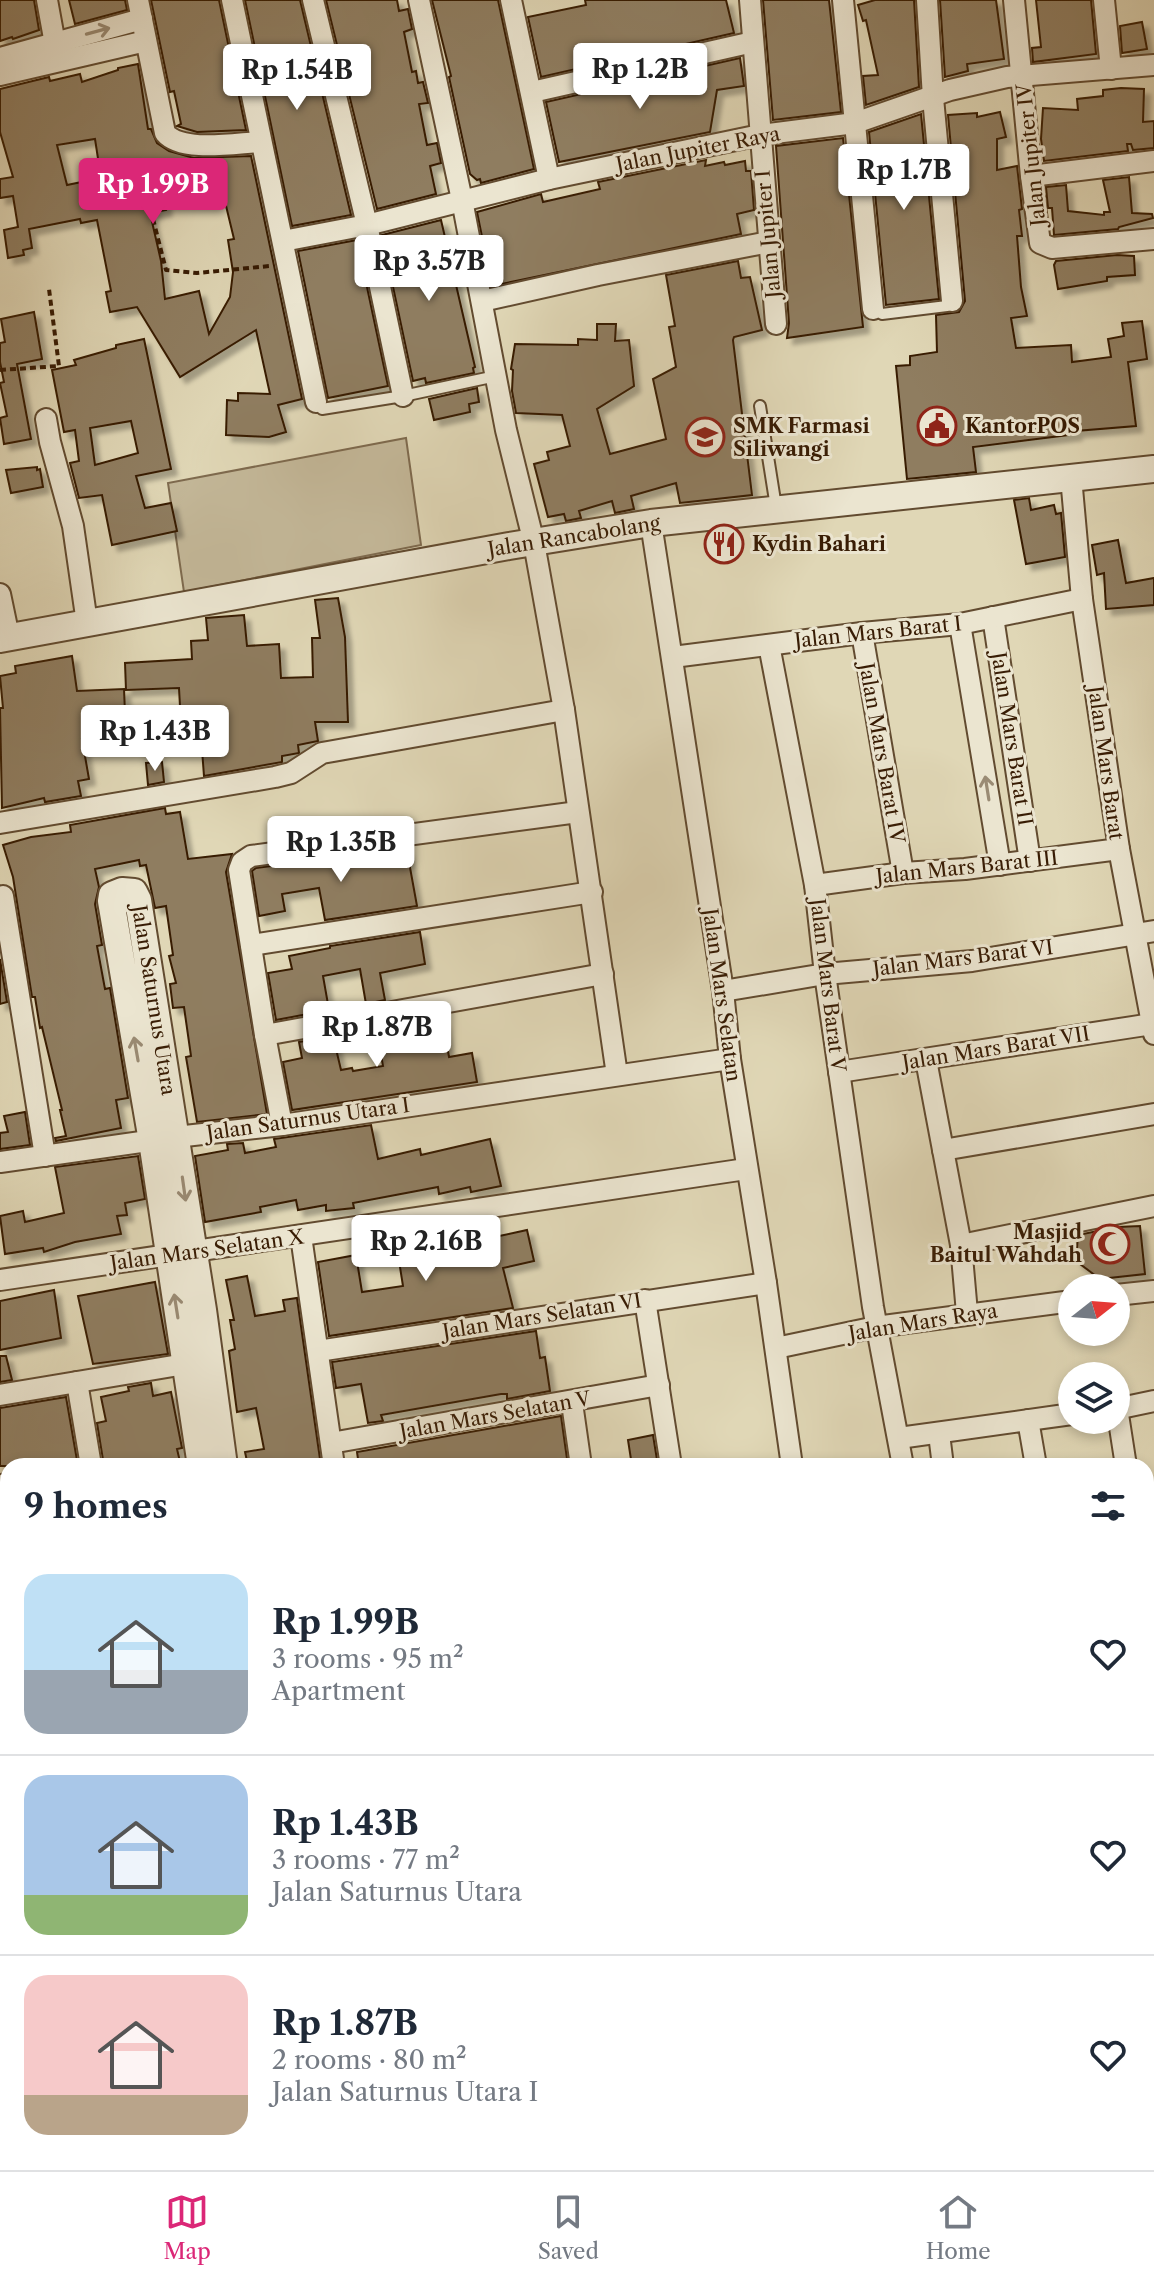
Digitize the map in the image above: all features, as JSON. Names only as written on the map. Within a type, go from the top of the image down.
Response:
[{"type":"street","points":[[47,0],[57,52]]},
{"type":"street","points":[[232,0],[316,402]]},
{"type":"street","points":[[313,0],[367,225],[403,396]]},
{"type":"street","points":[[419,0],[462,200],[506,430],[534,543],[564,710],[617,1075]]},
{"type":"street","points":[[511,0],[549,179]]},
{"type":"street","name":"Jalan Jupiter I","points":[[750,0],[776,324]]},
{"type":"street","points":[[843,0],[873,309]]},
{"type":"street","points":[[927,0],[952,301]]},
{"type":"street","name":"Jalan Jupiter IV","points":[[1014,0],[1040,243],[1046,247],[1154,239]]},
{"type":"street","points":[[1104,0],[1111,69]]},
{"type":"street","points":[[0,75],[57,52],[140,10],[165,133],[171,141],[185,145],[260,142]]},
{"type":"street","points":[[0,58],[146,41]]},
{"type":"street","points":[[532,92],[753,42]]},
{"type":"street","name":"Jalan Jupiter Raya","points":[[283,241],[367,225],[549,179],[760,135],[855,123],[933,98],[953,100],[1008,87],[1022,78],[1154,65]]},
{"type":"street","points":[[1031,176],[1154,161]]},
{"type":"street","points":[[482,301],[769,242]]},
{"type":"street","points":[[46,419],[73,526],[87,623]]},
{"type":"street","name":"Jalan Rancabolang","points":[[5,638],[651,523],[1071,484],[1154,469]]},
{"type":"street","name":"Jalan Mars Barat","points":[[1071,484],[1082,599],[1119,849],[1145,932],[1153,1029]]},
{"type":"street","name":"Jalan Mars Selatan","points":[[651,523],[791,1458]]},
{"type":"street","points":[[0,594],[5,638]]},
{"type":"street","name":"Jalan Mars Barat I","points":[[673,657],[960,624],[1082,599]]},
{"type":"street","name":"Jalan Mars Barat II","points":[[993,617],[1030,861]]},
{"type":"street","name":"Jalan Mars Barat II","points":[[960,624],[1000,865]]},
{"type":"street","name":"Jalan Mars Barat IV","points":[[862,633],[903,873]]},
{"type":"street","name":"Jalan Mars Barat V","points":[[769,645],[815,885],[876,1327],[902,1458]]},
{"type":"street","points":[[0,823],[275,777],[291,773],[322,753],[564,710]]},
{"type":"street","points":[[282,1125],[239,870],[242,862],[251,856],[578,812]]},
{"type":"street","name":"Jalan Mars Barat III","points":[[815,885],[1119,849]]},
{"type":"street","name":"Jalan Saturnus Utara","points":[[164,1139],[111,901],[115,892],[134,892],[138,900],[164,1139],[181,1253],[222,1458]]},
{"type":"street","points":[[251,945],[592,892]]},
{"type":"street","points":[[3,896],[45,1156]]},
{"type":"street","name":"Jalan Mars Barat VI","points":[[723,991],[825,974],[972,961],[1145,932]]},
{"type":"street","points":[[265,1035],[603,974]]},
{"type":"street","name":"Jalan Mars Barat VII","points":[[839,1072],[1153,1029]]},
{"type":"street","name":"Jalan Saturnus Utara I","points":[[0,1162],[282,1125],[730,1059]]},
{"type":"street","points":[[926,1060],[961,1245],[967,1313]]},
{"type":"street","points":[[943,1150],[1154,1114]]},
{"type":"street","name":"Jalan Mars Selatan X","points":[[0,1280],[746,1169]]},
{"type":"street","points":[[961,1245],[1154,1206]]},
{"type":"street","points":[[301,1236],[333,1458]]},
{"type":"street","name":"Jalan Saturnus Utara","points":[[181,1253],[185,1364],[200,1458]]},
{"type":"street","name":"Jalan Mars Selatan VI","points":[[318,1351],[766,1283]]},
{"type":"street","points":[[1130,1294],[1154,1291]]},
{"type":"street","points":[[645,1300],[670,1458]]},
{"type":"street","name":"Jalan Mars Raya","points":[[776,1348],[876,1327],[1058,1303]]},
{"type":"street","points":[[0,1395],[185,1364]]},
{"type":"street","points":[[77,1382],[90,1458]]},
{"type":"street","name":"Jalan Mars Selatan V","points":[[331,1443],[572,1403],[659,1385]]},
{"type":"street","points":[[1130,1406],[1154,1401]]},
{"type":"street","points":[[572,1403],[580,1458]]},
{"type":"street","points":[[899,1438],[1058,1416]]},
{"type":"street","points":[[1028,1420],[1035,1458]]},
{"type":"street","points":[[939,1434],[942,1458]]},
{"type":"street","points":[[1121,1434],[1125,1458]]},
{"type":"lane","points":[[873,309],[882,314],[947,306],[952,301]]},
{"type":"lane","points":[[316,402],[322,409],[496,376]]},
{"type":"lane","points":[[760,406],[776,509]]},
{"type":"path","points":[[153,219],[166,270],[197,273],[289,264]]},
{"type":"path","points":[[0,370],[59,366],[49,289]]},
{"type":"shaded area","points":[[406,438],[421,545],[184,592],[168,483]]},
{"type":"building","points":[[0,0],[34,0],[39,30],[0,41]]},
{"type":"building","points":[[69,0],[125,0],[127,10],[75,24]]},
{"type":"building","points":[[151,0],[219,0],[246,130],[197,132],[177,126],[181,124],[174,91],[170,92]]},
{"type":"building","points":[[245,0],[300,0],[351,215],[292,226]]},
{"type":"building","points":[[326,0],[397,0],[399,11],[408,9],[412,29],[404,32],[412,72],[416,71],[418,83],[423,82],[428,103],[419,104],[427,145],[437,143],[441,163],[430,166],[436,194],[377,209]]},
{"type":"building","points":[[432,0],[498,0],[534,169],[481,183],[480,179],[470,174]]},
{"type":"building","points":[[585,0],[726,0],[734,33],[541,77],[528,17],[586,5]]},
{"type":"building","points":[[763,0],[829,0],[841,112],[773,120]]},
{"type":"building","points":[[875,0],[914,0],[919,87],[866,105],[863,76],[878,75],[866,20],[863,21],[858,5]]},
{"type":"building","points":[[940,0],[996,0],[1004,59],[967,64],[968,71],[945,77]]},
{"type":"building","points":[[1036,0],[1091,0],[1096,54],[1033,62],[1032,48],[1041,47]]},
{"type":"building","points":[[1142,22],[1147,49],[1122,53],[1120,26]]},
{"type":"building","points":[[740,58],[744,86],[717,90],[710,132],[559,162],[546,102]]},
{"type":"building","points":[[138,64],[148,129],[151,129],[157,143],[169,151],[194,158],[251,156],[302,399],[278,405],[286,432],[269,437],[226,435],[227,400],[238,401],[238,393],[270,394],[256,330],[180,377],[137,307],[110,312],[106,292],[111,291],[97,220],[81,223],[80,219],[29,229],[32,248],[23,250],[24,255],[8,258],[4,230],[18,227],[13,196],[0,198],[0,179],[13,177],[0,132],[0,89],[49,77],[50,81],[80,74],[82,82]],"holes":[[[95,139],[101,178],[67,185],[57,145]],[[221,185],[234,239],[228,240],[233,272],[230,297],[209,334],[199,291],[165,299],[161,261],[150,213],[166,210],[163,194]]]},
{"type":"building","points":[[1144,89],[1143,122],[1154,121],[1154,148],[1133,150],[1131,144],[1127,144],[1128,151],[1044,161],[1041,139],[1043,108],[1078,110],[1077,99],[1103,96],[1103,90]]},
{"type":"building","points":[[1000,112],[1006,137],[997,139],[997,170],[1017,166],[1022,209],[1019,210],[1022,236],[1017,236],[1027,316],[1011,318],[1016,348],[1071,345],[1072,362],[1111,357],[1108,339],[1124,336],[1122,323],[1142,321],[1147,359],[1128,362],[1136,426],[1076,431],[1076,434],[973,447],[976,472],[907,479],[896,366],[910,365],[910,356],[937,352],[936,315],[959,312],[965,301],[948,115],[977,113],[977,117]]},
{"type":"building","points":[[921,114],[939,299],[886,305],[869,132]]},
{"type":"building","points":[[843,138],[863,327],[787,338],[789,323],[776,146]]},
{"type":"building","points":[[706,160],[705,166],[745,161],[746,171],[751,171],[754,210],[737,214],[741,234],[492,286],[477,212],[541,194],[543,202],[600,189],[598,182]]},
{"type":"building","points":[[1129,177],[1132,213],[1152,214],[1153,218],[1118,229],[1054,235],[1052,208],[1048,208],[1046,187],[1066,185],[1068,211],[1104,215],[1104,212],[1110,212],[1103,180]]},
{"type":"building","points":[[441,220],[475,367],[474,373],[426,383],[425,378],[413,381],[382,235]]},
{"type":"building","points":[[357,240],[388,386],[328,398],[298,251]]},
{"type":"building","points":[[1134,256],[1135,275],[1107,277],[1107,281],[1058,289],[1056,261]]},
{"type":"building","points":[[738,261],[741,278],[750,277],[762,330],[734,337],[733,340],[752,495],[680,503],[676,483],[631,496],[634,509],[615,513],[612,501],[579,511],[581,518],[566,521],[564,514],[548,517],[534,464],[549,460],[547,452],[570,446],[562,415],[516,413],[511,369],[515,344],[578,345],[578,339],[597,340],[597,324],[616,324],[615,341],[629,340],[634,386],[597,409],[610,454],[666,439],[653,379],[676,367],[669,327],[675,326],[666,275]]},
{"type":"building","points":[[34,312],[42,359],[17,364],[31,439],[4,444],[0,418],[7,416],[0,383],[4,382],[0,343],[5,342],[1,319]]},
{"type":"building","points":[[144,339],[171,469],[136,476],[145,508],[171,503],[177,531],[112,545],[102,495],[79,498],[70,463],[79,461],[75,430],[64,432],[52,370],[76,365],[74,360],[116,348],[116,345]],"holes":[[[131,421],[138,453],[95,465],[90,428]]]},
{"type":"building","points":[[477,388],[479,402],[469,404],[470,412],[434,420],[429,399]]},
{"type":"building","points":[[37,467],[43,487],[11,493],[6,470]]},
{"type":"building","points":[[1029,498],[1031,510],[1054,505],[1056,514],[1061,513],[1065,557],[1026,564],[1014,500]]},
{"type":"building","points":[[1118,540],[1126,583],[1154,578],[1154,605],[1106,609],[1104,573],[1097,575],[1092,545]]},
{"type":"building","points":[[338,598],[345,637],[348,722],[315,722],[318,741],[298,745],[299,753],[282,756],[282,762],[204,776],[200,723],[181,725],[179,688],[126,690],[125,663],[192,659],[191,641],[208,640],[206,618],[244,615],[247,646],[279,644],[281,678],[313,677],[312,638],[320,638],[315,600]]},
{"type":"building","points":[[72,656],[77,691],[124,689],[126,737],[82,739],[89,779],[78,781],[81,796],[45,802],[44,798],[2,808],[0,708],[3,708],[0,676],[16,673],[15,666]]},
{"type":"building","points":[[162,762],[164,782],[148,785],[146,763]]},
{"type":"building","points":[[165,808],[166,814],[180,812],[188,859],[232,854],[226,872],[267,1114],[197,1122],[186,1057],[191,1056],[184,1007],[173,1008],[170,984],[176,983],[169,956],[173,955],[166,906],[155,908],[146,865],[140,866],[139,860],[95,869],[99,887],[95,904],[102,945],[97,946],[105,989],[110,988],[128,1098],[116,1100],[121,1128],[56,1141],[55,1138],[66,1136],[62,1110],[35,997],[32,997],[13,877],[3,845],[31,837],[71,832],[70,825]]},
{"type":"building","points":[[394,850],[394,854],[407,851],[417,906],[325,920],[319,888],[282,894],[285,911],[259,916],[252,871],[256,868]]},
{"type":"building","points":[[420,932],[425,964],[380,973],[385,1000],[366,1004],[360,969],[323,976],[329,1010],[276,1020],[268,973],[292,969],[289,956],[330,946]]},
{"type":"building","points":[[0,959],[7,1002],[0,1004]]},
{"type":"building","points":[[443,1022],[449,1057],[472,1053],[477,1082],[292,1110],[283,1062],[302,1058],[299,1042],[333,1036],[341,1070],[352,1068],[353,1071],[383,1066],[377,1032]]},
{"type":"building","points":[[25,1112],[30,1145],[0,1149],[0,1133],[8,1132],[4,1116]]},
{"type":"building","points":[[371,1125],[378,1159],[420,1149],[421,1155],[490,1139],[501,1186],[471,1192],[470,1187],[439,1194],[438,1187],[353,1203],[354,1208],[326,1211],[326,1205],[298,1210],[296,1200],[260,1207],[261,1212],[205,1222],[195,1156],[228,1150],[227,1144],[243,1143],[245,1153],[276,1147],[274,1139]]},
{"type":"building","points":[[138,1156],[145,1199],[125,1203],[127,1215],[117,1216],[121,1234],[75,1242],[44,1252],[43,1248],[5,1254],[0,1216],[23,1211],[25,1222],[64,1213],[55,1167]]},
{"type":"building","name":"Masjid Baitul Wahdah","points":[[1140,1226],[1145,1274],[1093,1274],[1076,1261],[1078,1235]]},
{"type":"building","points":[[488,1230],[490,1238],[527,1230],[534,1261],[503,1268],[513,1308],[329,1336],[318,1262],[356,1255],[362,1292],[403,1286],[397,1248],[426,1242],[425,1238]]},
{"type":"building","points":[[247,1276],[255,1316],[285,1311],[283,1300],[297,1298],[320,1458],[246,1458],[245,1452],[264,1449],[256,1408],[237,1412],[229,1351],[235,1349],[230,1320],[234,1320],[226,1280]]},
{"type":"building","points":[[155,1282],[168,1354],[93,1364],[78,1296]]},
{"type":"building","points":[[54,1290],[61,1338],[0,1350],[0,1301]]},
{"type":"building","points":[[536,1331],[540,1358],[545,1357],[550,1391],[507,1399],[507,1394],[501,1394],[381,1415],[383,1421],[368,1423],[361,1384],[336,1388],[332,1362]]},
{"type":"building","points":[[0,1356],[6,1356],[12,1380],[0,1382]]},
{"type":"building","points":[[151,1383],[153,1396],[171,1392],[182,1448],[177,1449],[179,1458],[103,1458],[97,1423],[106,1421],[101,1397],[129,1391],[128,1387]]},
{"type":"building","points":[[66,1397],[77,1458],[0,1458],[0,1408]]},
{"type":"building","points":[[561,1416],[567,1458],[358,1458],[357,1452]]},
{"type":"building","points":[[653,1435],[657,1458],[631,1458],[628,1440]]},
{"type":"place","name":"KantorPOS","points":[[937,426]]},
{"type":"place","name":"SMK Farmasi Siliwangi","points":[[705,437]]},
{"type":"place","name":"Kydin Bahari","points":[[724,544]]},
{"type":"place","name":"Masjid Baitul Wahdah","points":[[1110,1244]]}]
